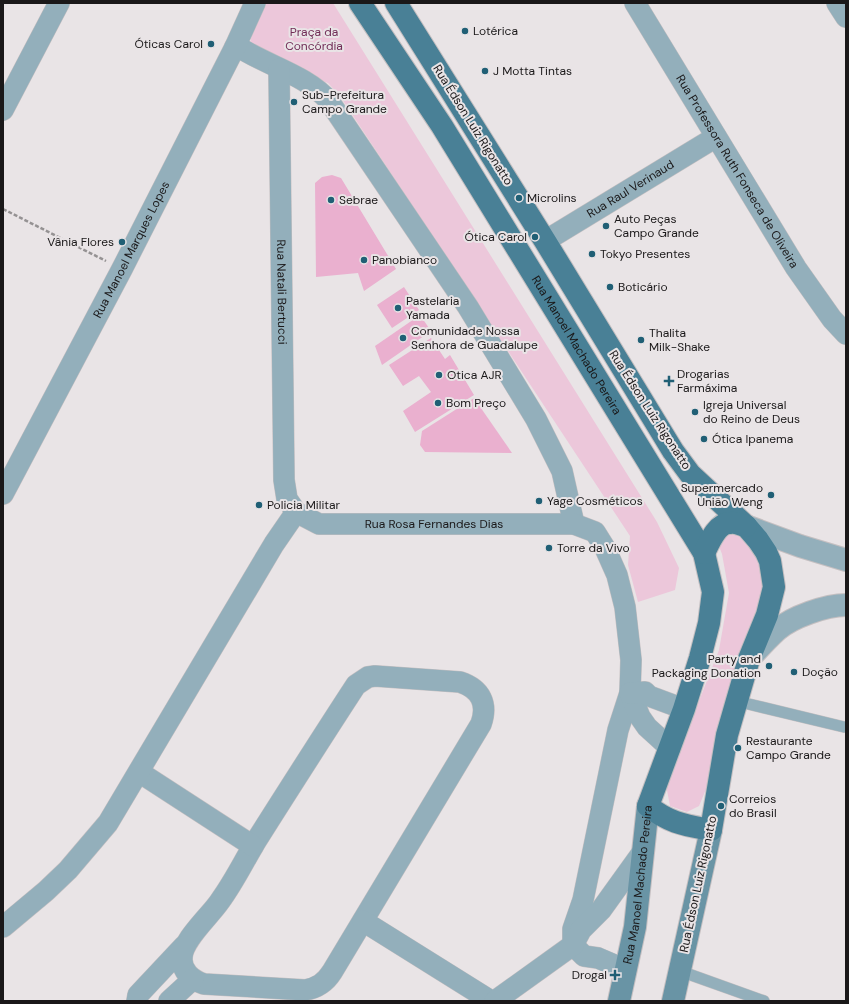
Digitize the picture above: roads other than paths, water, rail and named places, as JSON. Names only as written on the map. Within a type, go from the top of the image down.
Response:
[{"type":"main road","name":"Rua Manoel Machado Pereira","points":[[360,3],[442,126],[704,553],[713,592],[709,623],[684,709],[648,806],[635,927],[619,1001]]},
{"type":"main road","name":"Rua Édson Luiz Rigonatto","points":[[396,3],[545,241],[673,451],[690,474],[746,526],[766,552],[770,561],[774,587],[767,615],[749,659],[727,735],[711,830],[673,1001]]},
{"type":"main road","points":[[704,553],[712,537],[724,524],[730,522],[746,526]]},
{"type":"main road","points":[[648,806],[666,819],[711,830]]},
{"type":"street","points":[[3,110],[59,3]]},
{"type":"street","name":"Rua Manoel Marques Lopes","points":[[3,494],[122,269],[235,47],[255,3]]},
{"type":"street","name":"Rua Professora Ruth Fonseca de Oliveira","points":[[635,3],[796,268],[832,319],[846,334]]},
{"type":"street","points":[[837,3],[846,17]]},
{"type":"street","points":[[235,47],[236,46],[311,84],[329,101],[468,307],[536,419],[562,471],[574,524],[595,532],[605,548],[617,575],[626,607],[631,660],[630,693],[618,730],[583,900],[573,929],[573,945],[584,956],[598,958],[626,970]]},
{"type":"street","name":"Rua Natali Bertucci","points":[[279,69],[284,480],[287,499],[296,512]]},
{"type":"street","name":"Rua Raul Verinaud","points":[[545,241],[716,137]]},
{"type":"street","points":[[3,927],[46,891],[89,847],[108,823],[274,544],[296,512]]},
{"type":"street","name":"Rua Rosa Fernandes Dias","points":[[296,512],[320,524],[574,524]]},
{"type":"street","points":[[746,526],[800,546],[846,560]]},
{"type":"street","points":[[749,659],[778,629],[791,621],[817,610],[846,604]]},
{"type":"street","points":[[137,1001],[138,995],[184,946],[220,902],[253,846],[356,685],[361,680],[375,676],[460,682],[468,685],[477,693],[483,703],[484,710],[481,724],[329,978],[312,989],[305,990],[204,984],[193,979],[183,966],[182,959],[184,946]]},
{"type":"street","points":[[630,693],[645,692],[649,696],[684,709]]},
{"type":"street","points":[[630,693],[640,717],[647,727],[670,748]]},
{"type":"street","points":[[139,772],[253,846]]},
{"type":"street","points":[[495,1001],[573,945],[581,930],[600,910],[642,853]]},
{"type":"street","points":[[363,921],[491,1001]]},
{"type":"street","points":[[169,1001],[193,979]]},
{"type":"lane","points":[[736,701],[844,727]]},
{"type":"lane","points":[[680,971],[764,1001]]},
{"type":"place","name":"Lotérica","points":[[465,31]]},
{"type":"place","name":"Óticas Carol","points":[[211,44]]},
{"type":"place","name":"J Motta Tintas","points":[[485,71]]},
{"type":"place","name":"Sub-Prefeitura Campo Grande","points":[[294,102]]},
{"type":"place","name":"Microlins","points":[[519,198]]},
{"type":"place","name":"Sebrae","points":[[331,200]]},
{"type":"place","name":"Auto Peças Campo Grande","points":[[606,226]]},
{"type":"place","name":"Ótica Carol","points":[[535,237]]},
{"type":"place","name":"Vânia Flores","points":[[122,242]]},
{"type":"place","name":"Tokyo Presentes","points":[[592,254]]},
{"type":"place","name":"Panobianco","points":[[364,260]]},
{"type":"place","name":"Boticário","points":[[610,287]]},
{"type":"place","name":"Pastelaria Yamada","points":[[398,308]]},
{"type":"place","name":"Comunidade Nossa Senhora de Guadalupe","points":[[403,338]]},
{"type":"place","name":"Thalita Milk-Shake","points":[[641,340]]},
{"type":"place","name":"Otica AJR","points":[[439,375]]},
{"type":"place","name":"Drogarias Farmáxima","points":[[669,381]]},
{"type":"place","name":"Bom Preço","points":[[438,403]]},
{"type":"place","name":"Igreja Universal do Reino de Deus","points":[[695,412]]},
{"type":"place","name":"Ótica Ipanema","points":[[704,439]]},
{"type":"place","name":"Supermercado União Weng","points":[[771,495]]},
{"type":"place","name":"Yage Cosméticos","points":[[539,501]]},
{"type":"place","name":"Policia Militar","points":[[259,505]]},
{"type":"place","name":"Torre da Vivo","points":[[549,548]]},
{"type":"place","name":"Party and Packaging Donation","points":[[769,666]]},
{"type":"place","name":"Doção","points":[[794,672]]},
{"type":"place","name":"Restaurante Campo Grande","points":[[738,748]]},
{"type":"place","name":"Correios do Brasil","points":[[721,806]]},
{"type":"place","name":"Drogal","points":[[615,975]]},
{"type":"park label","name":"Praça da Concórdia","points":[[314,39]]}]
